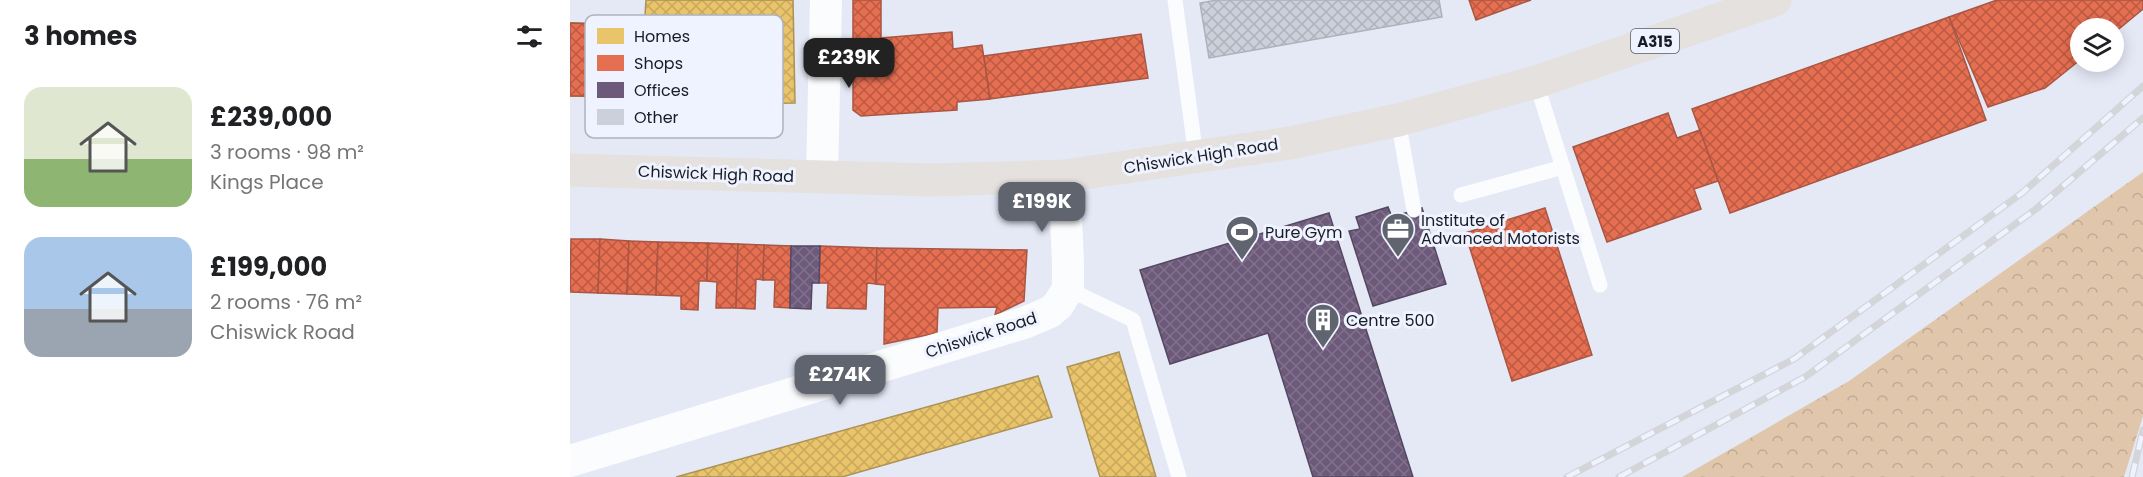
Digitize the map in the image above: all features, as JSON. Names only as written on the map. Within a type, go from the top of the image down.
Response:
[{"type":"main road","name":"Chiswick High Road","points":[[570,170],[932,180],[1064,176],[1290,143],[1398,120],[1536,82],[1725,8],[1774,0]]},
{"type":"street","points":[[822,177],[826,0]]},
{"type":"street","points":[[1064,176],[1068,289]]},
{"type":"street","name":"Chiswick Road","points":[[570,461],[1024,323],[1050,312],[1058,305],[1068,289]]},
{"type":"lane","points":[[1175,0],[1196,157]]},
{"type":"lane","points":[[1536,82],[1600,285]]},
{"type":"lane","points":[[1398,120],[1414,210]]},
{"type":"lane","points":[[1461,195],[1563,167]]},
{"type":"lane","points":[[1068,289],[1133,320],[1179,477]]},
{"type":"green space","points":[[2143,172],[2143,416],[2124,477],[1682,477],[1849,381]]},
{"type":"building: Homes","points":[[646,0],[793,0],[795,103],[783,103],[783,15],[645,15]]},
{"type":"building: Homes","points":[[570,23],[574,23],[575,96],[570,96]]},
{"type":"building: Homes","points":[[574,23],[585,23],[585,96],[575,96]]},
{"type":"building: Homes","points":[[1119,352],[1156,477],[1100,477],[1067,367]]},
{"type":"building: Homes","points":[[1038,376],[1052,417],[842,477],[676,477]]},
{"type":"building: Shops","points":[[853,0],[881,0],[881,38],[952,32],[953,49],[982,45],[990,99],[957,102],[957,110],[861,116],[853,110]]},
{"type":"building: Shops","points":[[1469,0],[1531,0],[1476,20]]},
{"type":"building: Shops","points":[[1997,0],[2143,0],[2143,9],[2124,25],[2124,18],[2070,18],[2070,68],[2045,88],[1988,107],[1949,17]]},
{"type":"building: Shops","points":[[1949,17],[1986,120],[1730,213],[1692,109]]},
{"type":"building: Shops","points":[[570,23],[585,23],[585,96],[570,96]]},
{"type":"building: Shops","points":[[1141,34],[1148,78],[990,99],[984,56]]},
{"type":"building: Shops","points":[[1668,113],[1677,138],[1700,130],[1718,181],[1694,189],[1701,209],[1607,242],[1573,147]]},
{"type":"building: Shops","points":[[1545,208],[1592,355],[1512,381],[1465,233]]},
{"type":"building: Shops","points":[[571,239],[600,239],[598,293],[570,292]]},
{"type":"building: Shops","points":[[600,239],[629,241],[627,294],[598,293]]},
{"type":"building: Shops","points":[[629,241],[658,242],[656,295],[627,294]]},
{"type":"building: Shops","points":[[658,242],[708,243],[707,281],[699,281],[698,310],[681,309],[681,296],[656,295]]},
{"type":"building: Shops","points":[[708,243],[738,244],[736,308],[716,308],[717,282],[707,281]]},
{"type":"building: Shops","points":[[738,244],[764,245],[763,280],[756,279],[755,309],[736,308]]},
{"type":"building: Shops","points":[[764,245],[791,246],[790,308],[774,307],[775,280],[763,280]]},
{"type":"building: Shops","points":[[820,246],[877,248],[876,284],[867,283],[866,309],[827,308],[828,283],[819,283]]},
{"type":"building: Shops","points":[[877,248],[1027,250],[1024,301],[995,315],[997,307],[938,308],[937,333],[884,344],[885,285],[876,284]]},
{"type":"building: Offices","name":"Institute of Advanced Motorists","points":[[1388,207],[1392,217],[1422,208],[1446,284],[1373,306],[1349,231],[1360,229],[1356,217]]},
{"type":"building: Offices","name":"Centre 500","points":[[1329,213],[1413,477],[1313,477],[1268,333],[1170,364],[1140,270]]},
{"type":"building: Offices","points":[[791,246],[820,246],[819,283],[812,283],[811,309],[790,308]]},
{"type":"building: Other","points":[[1217,0],[1439,0],[1442,17],[1209,58],[1200,3]]},
{"type":"railway","points":[[1567,477],[1794,359],[2022,193],[2143,86]]},
{"type":"railway","points":[[1619,477],[1805,377],[2036,209],[2143,118]]},
{"type":"railway","points":[[2132,477],[2143,430]]},
{"type":"place","name":"Institute of Advanced Motorists","points":[[1398,258]]},
{"type":"place","name":"Pure Gym","points":[[1242,261]]},
{"type":"place","name":"Centre 500","points":[[1323,349]]}]
